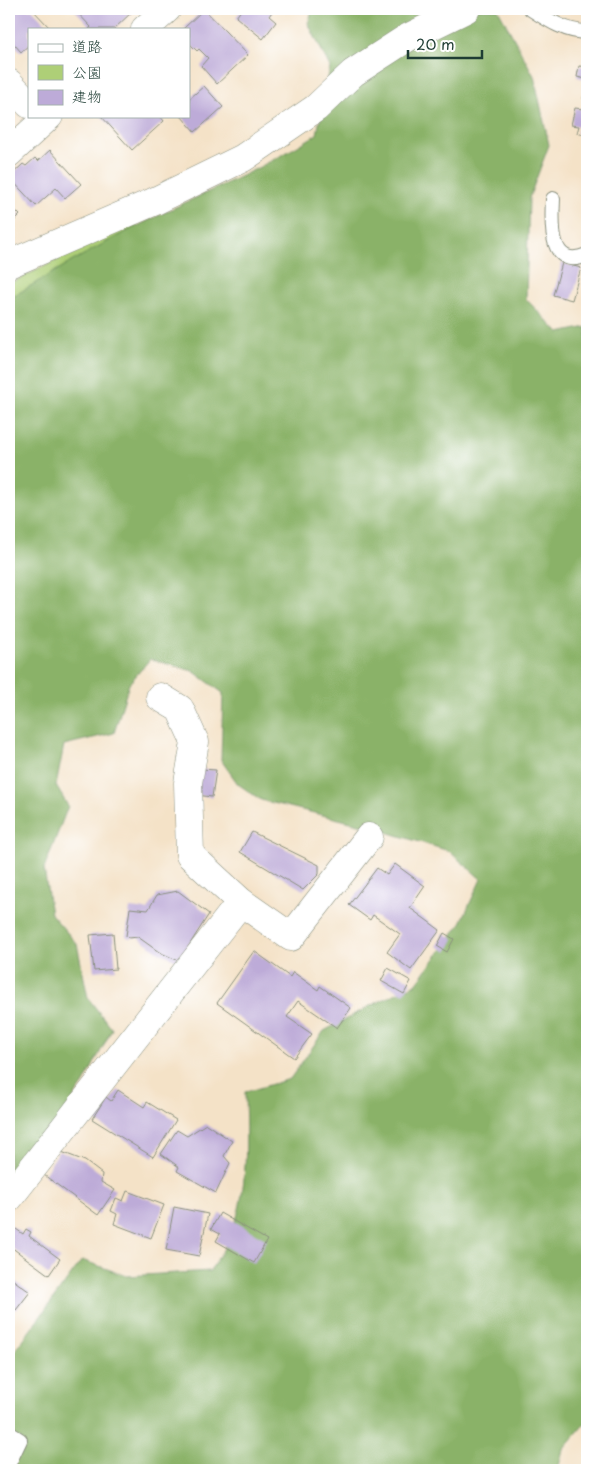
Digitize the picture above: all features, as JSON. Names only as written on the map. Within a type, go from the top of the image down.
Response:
[{"type":"street","points":[[9,264],[152,202],[243,158],[316,108],[353,73],[408,38],[466,9]]},
{"type":"street","points":[[9,83],[28,102]]},
{"type":"street","points":[[9,153],[37,118]]},
{"type":"street","points":[[160,697],[180,709],[194,742],[188,783],[190,855],[241,902],[291,937],[369,836]]},
{"type":"street","points":[[9,1198],[241,902]]},
{"type":"lane","points":[[531,9],[556,25],[579,32],[587,32]]},
{"type":"lane","points":[[553,199],[553,239],[558,251],[568,257],[587,255]]},
{"type":"lane","points":[[9,1433],[20,1440],[9,1463]]},
{"type":"green space","points":[[313,9],[498,9],[534,76],[549,145],[529,198],[526,299],[559,333],[587,327],[587,1421],[563,1449],[558,1470],[9,1470],[9,1359],[82,1260],[127,1276],[210,1271],[229,1239],[241,1200],[245,1164],[245,1092],[290,1079],[324,1031],[416,984],[460,925],[481,879],[449,851],[367,826],[261,800],[238,784],[221,760],[223,693],[193,671],[150,659],[129,684],[114,733],[64,745],[56,786],[68,806],[44,869],[51,914],[77,944],[88,998],[112,1029],[84,1083],[9,1190],[9,299],[115,238],[256,169],[317,134],[330,67],[308,23]]},
{"type":"green space","points":[[135,221],[146,249],[9,320],[9,284]]},
{"type":"building","points":[[9,9],[32,9],[49,27],[28,28],[28,46],[21,52],[9,38]]},
{"type":"building","points":[[74,9],[131,9],[133,11],[115,28],[91,27]]},
{"type":"building","points":[[204,9],[248,55],[217,84],[201,66],[208,58],[199,49],[197,51],[190,44],[190,28],[184,28]]},
{"type":"building","points":[[242,9],[274,9],[269,16],[276,22],[263,39],[236,17]]},
{"type":"building","points":[[579,66],[587,67],[587,99],[583,99],[586,79],[577,77]]},
{"type":"building","points":[[204,86],[223,107],[195,132],[183,118],[190,118],[190,98]]},
{"type":"building","points":[[585,103],[587,103],[587,136],[577,133],[579,126],[571,125],[575,108],[583,109]]},
{"type":"building","points":[[103,118],[162,118],[164,121],[132,150]]},
{"type":"building","points":[[50,150],[81,184],[65,198],[56,188],[36,206],[9,177],[23,164],[26,166],[35,158],[38,161]]},
{"type":"building","points":[[9,190],[15,196],[9,202]]},
{"type":"building","points":[[9,204],[20,215],[9,226]]},
{"type":"building","points":[[562,263],[581,268],[572,300],[553,295]]},
{"type":"building","points":[[200,769],[216,770],[212,797],[196,795]]},
{"type":"building","points":[[252,832],[319,865],[319,874],[303,890],[240,852]]},
{"type":"building","points":[[395,864],[425,886],[410,908],[440,930],[411,970],[387,952],[400,934],[373,915],[370,920],[349,905],[377,868],[387,875]]},
{"type":"building","points":[[178,891],[209,914],[179,961],[159,952],[138,937],[129,938],[126,936],[130,908],[148,910],[157,895]]},
{"type":"building","points":[[113,933],[116,969],[94,971],[90,935]]},
{"type":"building","points":[[444,933],[454,939],[447,952],[437,946]]},
{"type":"building","points":[[254,951],[290,977],[293,972],[318,990],[320,986],[351,1008],[337,1028],[298,1001],[287,1017],[312,1034],[294,1058],[217,1003]]},
{"type":"building","points":[[388,968],[411,981],[404,994],[381,981]]},
{"type":"building","points":[[118,1090],[144,1107],[147,1102],[176,1120],[153,1157],[92,1119],[106,1097],[111,1101]]},
{"type":"building","points":[[206,1124],[232,1141],[224,1156],[230,1163],[216,1193],[177,1171],[179,1167],[161,1154],[177,1130],[187,1136]]},
{"type":"building","points":[[59,1151],[85,1161],[102,1174],[101,1182],[115,1190],[98,1215],[44,1175]]},
{"type":"building","points":[[127,1191],[164,1205],[151,1238],[114,1224],[117,1214],[111,1211],[116,1198],[123,1201]]},
{"type":"building","points":[[174,1207],[208,1214],[199,1256],[166,1250]]},
{"type":"building","points":[[220,1213],[267,1240],[254,1263],[216,1241],[220,1234],[211,1229]]},
{"type":"building","points":[[9,1224],[23,1234],[26,1229],[31,1232],[29,1236],[60,1259],[49,1275],[11,1247],[9,1250]]},
{"type":"building","points":[[9,1277],[30,1292],[16,1310],[9,1305]]}]
